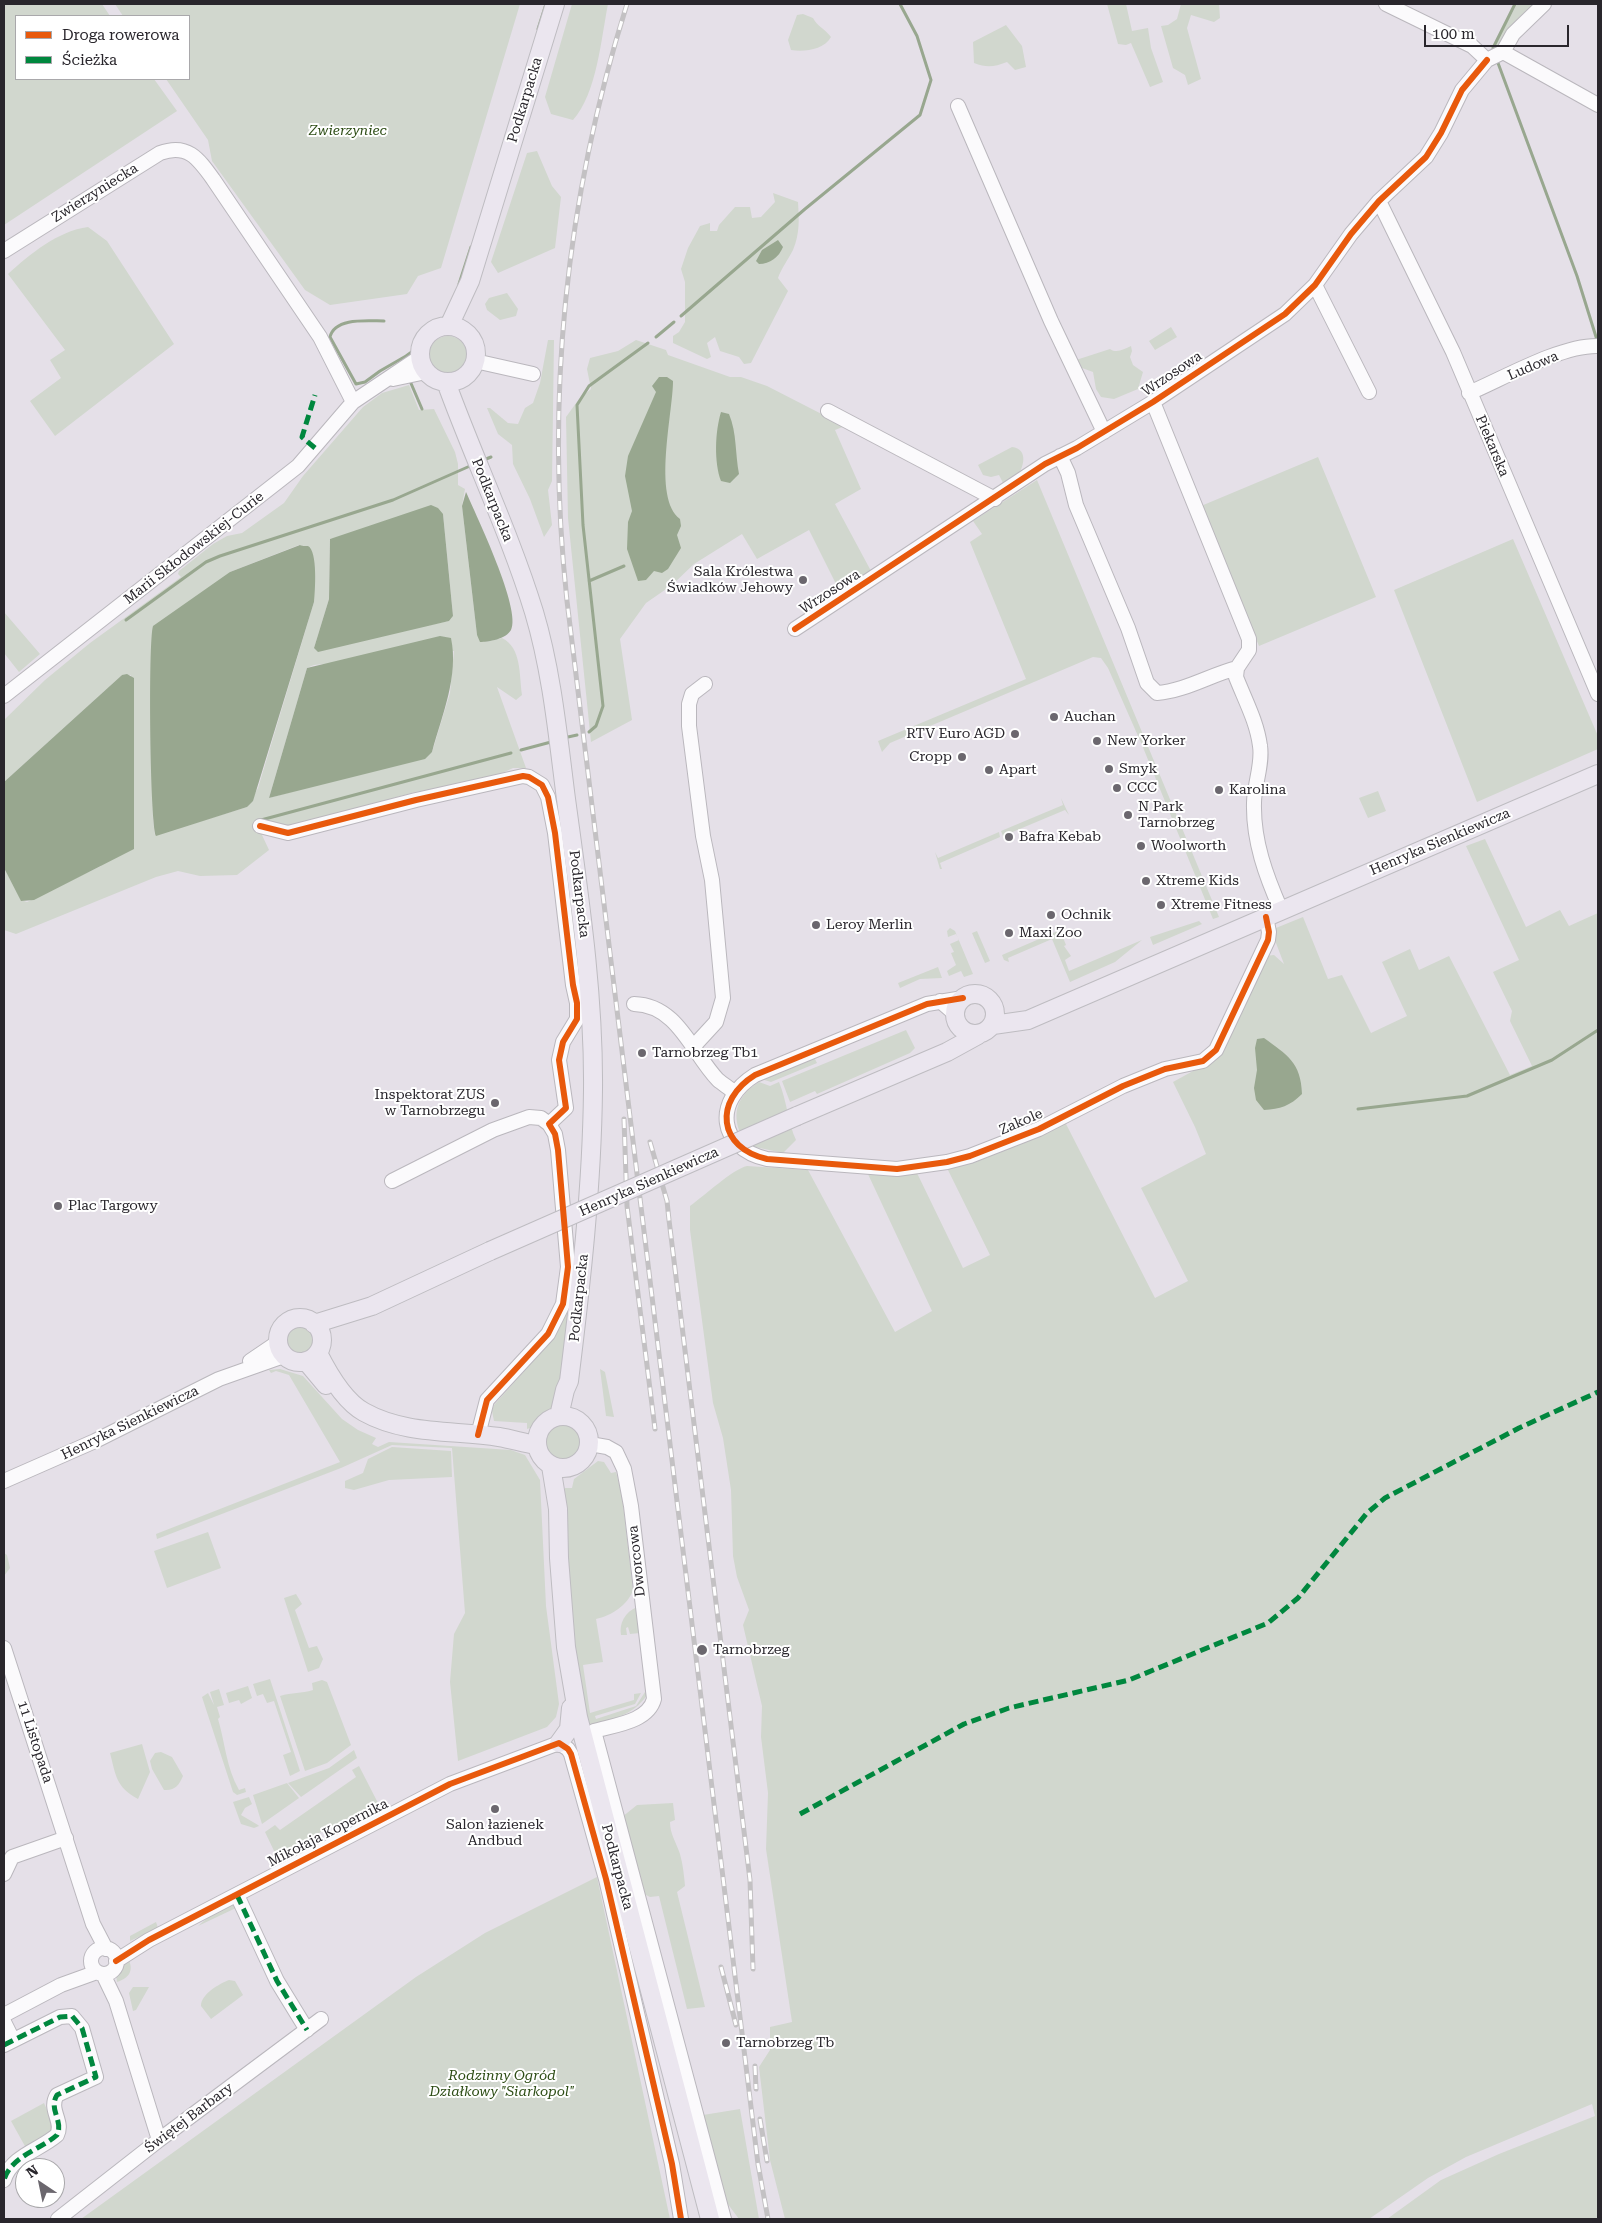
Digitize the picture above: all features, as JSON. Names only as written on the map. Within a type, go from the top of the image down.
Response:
[{"type":"main road","name":"Podkarpacka","points":[[456,328],[555,4]]},
{"type":"main road","points":[[456,328],[474,342],[476,351],[475,361],[468,374],[453,381],[432,377],[423,364],[425,338],[436,329],[456,328]]},
{"type":"main road","name":"Podkarpacka","points":[[453,381],[462,422],[516,560],[542,644],[554,714],[583,923],[591,1022],[593,1089],[585,1234],[569,1381],[559,1416]]},
{"type":"main road","name":"Henryka Sienkiewicza","points":[[315,1344],[372,1306],[490,1252],[954,1048],[986,1030],[1028,1020],[1598,774]]},
{"type":"main road","points":[[954,1048],[957,1006],[962,998],[970,994],[979,994],[987,997],[993,1004],[996,1017],[986,1030],[970,1034],[957,1021]]},
{"type":"main road","name":"Henryka Sienkiewicza","points":[[993,1004],[1003,1010],[1044,1012]]},
{"type":"main road","points":[[315,1344],[294,1362],[281,1349],[282,1328],[294,1319],[301,1318],[349,1399],[363,1412],[391,1423],[442,1432],[501,1438],[511,1434],[537,1440]]},
{"type":"main road","name":"Podkarpacka","points":[[569,1381],[578,1420]]},
{"type":"main road","points":[[559,1416],[578,1420],[587,1431],[590,1444],[585,1457],[569,1468],[551,1466],[541,1456],[537,1440],[550,1419],[559,1416]]},
{"type":"main road","name":"Podkarpacka","points":[[551,1466],[558,1509],[562,1609],[573,1693],[587,1757],[710,2219]]},
{"type":"main road","name":"Podkarpacka","points":[[558,1509],[569,1468]]},
{"type":"main road","points":[[559,1743],[570,1724],[573,1693]]},
{"type":"street","points":[[1386,4],[1472,46],[1487,60],[1503,52],[1513,34],[1544,4]]},
{"type":"street","points":[[1503,52],[1598,105]]},
{"type":"street","name":"Wrzosowa","points":[[795,629],[1060,456],[1153,402],[1285,314],[1315,284],[1351,234],[1379,201],[1426,157],[1441,134],[1462,90],[1487,60]]},
{"type":"street","points":[[958,106],[1051,321],[1104,432]]},
{"type":"street","name":"Zwierzyniecka","points":[[4,251],[160,153],[178,148],[190,153],[214,179],[326,347],[353,402]]},
{"type":"street","name":"Piekarska","points":[[1379,201],[1443,330],[1598,694]]},
{"type":"street","points":[[1315,284],[1369,392]]},
{"type":"street","name":"Ludowa","points":[[1469,393],[1557,355],[1585,346],[1598,346]]},
{"type":"street","points":[[475,361],[533,374]]},
{"type":"street","name":"Marii Skłodowskiej-Curie","points":[[4,696],[298,466],[353,402],[373,388],[423,364]]},
{"type":"street","points":[[1153,402],[1249,639],[1249,650],[1237,668],[1236,677],[1257,728],[1261,749],[1254,801],[1254,822],[1274,913]]},
{"type":"street","points":[[828,411],[995,499]]},
{"type":"street","points":[[1060,456],[1068,473],[1076,505],[1128,628],[1148,683],[1157,694],[1174,692],[1214,674],[1237,668]]},
{"type":"street","points":[[693,1047],[716,1022],[723,998],[712,880],[703,836],[688,714],[692,694],[706,684]]},
{"type":"street","points":[[260,826],[288,833],[416,800],[522,776],[529,777],[542,785],[548,797],[555,833],[573,985],[578,1011],[577,1019],[563,1042],[559,1060],[566,1108],[548,1124]]},
{"type":"street","name":"Zakole","points":[[734,1092],[726,1113],[732,1138],[748,1153],[758,1157],[823,1165],[897,1168],[947,1162],[970,1156],[1039,1129],[1146,1076],[1194,1064],[1210,1057],[1216,1050],[1268,940],[1274,913]]},
{"type":"street","points":[[634,1004],[646,1005],[662,1011],[680,1029],[719,1081],[734,1092],[743,1083],[763,1071],[927,1004],[962,998]]},
{"type":"street","points":[[940,1001],[957,1021]]},
{"type":"street","points":[[392,1181],[493,1130],[529,1117],[541,1118],[555,1134],[568,1267],[563,1304],[548,1334],[487,1400],[478,1435]]},
{"type":"street","name":"Henryka Sienkiewicza","points":[[4,1482],[40,1467],[281,1349]]},
{"type":"street","name":"Dworcowa","points":[[590,1444],[607,1447],[616,1452],[624,1469],[631,1506],[654,1699],[652,1705],[642,1716],[594,1731],[724,2219]]},
{"type":"street","name":"Henryka Sienkiewicza","points":[[4,1488],[40,1467]]},
{"type":"street","name":"11 Listopada","points":[[4,1648],[66,1838],[159,2140]]},
{"type":"street","points":[[559,1743],[568,1749],[571,1754],[606,1879],[672,2164],[681,2219]]},
{"type":"street","name":"Mikołaja Kopernika","points":[[4,2015],[104,1961],[237,1895],[450,1784],[559,1743]]},
{"type":"street","points":[[4,1874],[12,1857],[66,1838]]},
{"type":"street","points":[[237,1895],[278,1982],[306,2030]]},
{"type":"street","points":[[4,2022],[8,2042],[60,2017],[72,2016],[82,2028],[96,2077],[57,2095],[53,2106],[60,2126],[57,2135],[5,2171]]},
{"type":"street","name":"Świętej Barbary","points":[[58,2219],[159,2140],[321,2019]]},
{"type":"green space","points":[[4,4],[102,4],[109,15],[15,15],[15,80],[155,80],[177,111],[4,225]]},
{"type":"green space","name":"Zwierzyniec","points":[[115,4],[520,4],[441,268],[418,276],[407,294],[330,305],[305,290],[212,161],[208,140],[167,80],[190,80],[190,15],[122,15]]},
{"type":"green space","points":[[572,4],[608,4],[593,81],[581,109],[573,120],[551,114],[545,97]]},
{"type":"green space","points":[[1107,4],[1126,4],[1132,31],[1148,28],[1151,48],[1163,82],[1150,87],[1131,43],[1126,45],[1118,44]]},
{"type":"green space","points":[[1181,4],[1219,4],[1220,18],[1214,22],[1191,15],[1187,28],[1201,79],[1188,85],[1185,75],[1173,68],[1161,26],[1168,25],[1177,19]]},
{"type":"green space","points":[[1517,4],[1539,4],[1498,49],[1494,47]]},
{"type":"green space","points":[[803,14],[813,18],[831,37],[824,45],[813,49],[791,50],[788,40],[797,15]]},
{"type":"green space","points":[[1006,25],[1022,46],[1026,67],[1015,70],[1007,62],[990,66],[974,63],[973,42]]},
{"type":"green space","points":[[537,151],[552,186],[561,197],[555,248],[498,273],[491,262],[527,153]]},
{"type":"green space","points":[[773,193],[798,202],[798,232],[793,250],[778,278],[788,291],[751,363],[744,364],[739,357],[720,351],[715,337],[707,343],[711,357],[707,359],[673,343],[673,336],[679,332],[685,322],[685,282],[681,269],[688,248],[700,226],[710,223],[710,231],[717,231],[719,225],[735,207],[750,207],[752,218],[761,217],[775,202]]},
{"type":"green space","points":[[88,227],[107,241],[174,344],[55,436],[30,401],[61,378],[50,360],[65,350],[8,274],[35,251],[55,238],[77,229]]},
{"type":"green space","points":[[507,293],[518,309],[516,316],[500,320],[487,310],[485,304],[489,298]]},
{"type":"green space","points":[[1171,327],[1177,337],[1155,350],[1149,341]]},
{"type":"green space","points":[[448,336],[461,342],[467,355],[461,368],[448,374],[435,368],[429,355],[435,342]]},
{"type":"green space","points":[[548,340],[554,340],[552,481],[548,490],[552,525],[544,537],[530,499],[513,464],[512,445],[498,434],[487,408],[490,408],[508,423],[518,424],[525,408],[533,403],[540,383]]},
{"type":"green space","points":[[636,340],[666,350],[668,355],[730,377],[741,377],[767,386],[845,426],[835,430],[861,489],[835,504],[871,571],[840,592],[809,530],[757,559],[742,534],[694,564],[672,585],[646,603],[620,639],[632,720],[591,742],[568,518],[566,417],[579,399],[591,389],[587,369],[590,358],[618,351]]},
{"type":"green space","points":[[1131,346],[1130,357],[1133,365],[1143,372],[1138,389],[1114,399],[1101,397],[1096,389],[1093,372],[1082,368],[1076,360],[1110,349],[1118,351]]},
{"type":"green space","points":[[409,385],[419,410],[434,409],[455,452],[458,464],[458,485],[465,489],[462,506],[477,635],[486,642],[502,638],[513,648],[516,655],[520,671],[522,695],[516,700],[497,687],[526,768],[513,768],[481,783],[415,792],[262,835],[269,850],[237,875],[200,876],[178,871],[156,877],[16,934],[4,930],[4,868],[21,900],[27,902],[101,866],[131,675],[122,675],[4,782],[4,720],[45,680],[90,643],[181,577],[178,574],[179,571],[213,544],[227,536],[242,533],[284,503],[303,476],[363,407],[382,393]],"holes":[[[443,514],[453,616],[449,621],[314,648],[329,599],[330,539]],[[299,545],[314,602],[258,788],[247,807],[155,835],[151,735],[230,572]],[[454,651],[450,693],[432,752],[269,798],[307,668],[314,665]]]},
{"type":"green space","points":[[1012,447],[1017,448],[1023,455],[1023,464],[1016,478],[1003,483],[999,475],[991,477],[983,475],[978,465]]},
{"type":"green space","points":[[1318,457],[1376,597],[1259,646],[1201,506]]},
{"type":"green space","points":[[1037,480],[1219,917],[1213,919],[1142,745],[1108,668],[1101,658],[1093,657],[890,743],[882,752],[878,741],[1026,679],[970,542],[982,534],[973,521]]},
{"type":"green space","points":[[1513,539],[1598,736],[1598,749],[1477,802],[1394,590]]},
{"type":"green space","points":[[4,612],[40,654],[19,672],[4,653]]},
{"type":"green space","points":[[1378,791],[1386,811],[1368,818],[1359,798]]},
{"type":"green space","points":[[1061,798],[1069,815],[1065,810],[1003,836],[1001,831],[1063,805]]},
{"type":"green space","points":[[999,832],[1000,837],[940,863],[942,869],[940,869],[935,852],[938,858]]},
{"type":"green space","points":[[1485,839],[1526,927],[1560,910],[1569,926],[1598,913],[1598,2219],[1387,2219],[1441,2180],[1499,2154],[1595,2116],[1592,2104],[1466,2157],[1428,2178],[1369,2219],[785,2219],[770,2160],[759,2067],[770,2050],[770,2027],[792,2022],[766,1849],[768,1793],[761,1737],[762,1706],[743,1625],[749,1610],[737,1577],[733,1556],[731,1490],[723,1438],[713,1403],[690,1230],[690,1206],[727,1177],[747,1166],[808,1170],[895,1332],[932,1311],[867,1172],[917,1173],[963,1268],[990,1255],[947,1168],[993,1154],[1065,1122],[1155,1298],[1188,1281],[1141,1188],[1206,1154],[1173,1082],[1213,1060],[1265,956],[1274,955],[1284,964],[1271,930],[1303,917],[1328,979],[1342,975],[1371,1033],[1407,1016],[1382,962],[1410,949],[1419,970],[1449,956],[1510,1075],[1532,1066],[1510,1021],[1512,1011],[1493,972],[1519,960],[1466,846]]},
{"type":"green space","points":[[1199,921],[1202,924],[1153,945],[1150,937]]},
{"type":"green space","points":[[950,928],[955,931],[958,937],[956,934],[948,937],[947,931]]},
{"type":"green space","points":[[1060,930],[1066,945],[1064,946],[1071,956],[1065,960],[1069,971],[1142,940],[1115,962],[1070,982],[1052,939],[1008,958],[1009,962],[1004,960],[1002,955]]},
{"type":"green space","points":[[977,931],[990,961],[985,963],[972,933]]},
{"type":"green space","points":[[959,940],[973,974],[964,977],[961,971],[949,976],[947,971],[956,965],[951,953],[954,952],[950,944]]},
{"type":"green space","points":[[938,967],[942,978],[920,979],[900,988],[898,983]]},
{"type":"green space","points":[[906,1030],[915,1048],[910,1053],[817,1094],[815,1091],[790,1102],[782,1081]]},
{"type":"green space","points":[[814,1057],[817,1063],[771,1082],[761,1079]]},
{"type":"green space","points":[[759,1082],[770,1086],[779,1082],[782,1089],[796,1140],[783,1153],[755,1147],[739,1130],[736,1115],[739,1103],[742,1097]]},
{"type":"green space","points":[[571,1304],[567,1356],[558,1394],[551,1410],[541,1422],[527,1429],[527,1423],[494,1421],[492,1411],[494,1405],[553,1339]]},
{"type":"green space","points":[[300,1326],[310,1330],[314,1340],[310,1350],[300,1354],[290,1350],[286,1340],[290,1330]]},
{"type":"green space","points":[[280,1369],[303,1376],[342,1419],[358,1430],[376,1438],[372,1444],[378,1447],[389,1442],[511,1450],[525,1455],[540,1480],[546,1606],[559,1704],[556,1717],[547,1727],[458,1761],[450,1682],[454,1634],[465,1613],[452,1448],[392,1445],[341,1468],[157,1539],[156,1534],[340,1462],[289,1375],[276,1371],[271,1373],[269,1370]]},
{"type":"green space","points":[[600,1369],[605,1372],[614,1417],[606,1416]]},
{"type":"green space","points":[[563,1423],[577,1428],[582,1442],[577,1456],[563,1461],[549,1456],[544,1442],[549,1428]]},
{"type":"green space","points":[[392,1447],[451,1451],[452,1477],[389,1480],[354,1490],[345,1488],[345,1481],[363,1473],[368,1459]]},
{"type":"green space","points":[[598,1461],[604,1462],[611,1473],[616,1472],[622,1495],[633,1590],[631,1595],[618,1609],[596,1619],[603,1662],[583,1665],[590,1713],[634,1700],[634,1694],[641,1693],[635,1704],[595,1716],[596,1719],[636,1706],[645,1692],[647,1695],[635,1708],[628,1713],[586,1727],[580,1699],[568,1608],[564,1517],[565,1488],[572,1488],[574,1479]]},
{"type":"green space","points":[[208,1532],[221,1568],[167,1588],[154,1551]]},
{"type":"green space","points":[[4,1553],[7,1555],[10,1568],[4,1576]]},
{"type":"green space","points":[[296,1594],[302,1604],[295,1610],[309,1648],[317,1646],[323,1659],[319,1668],[308,1672],[284,1598]]},
{"type":"green space","points":[[637,1607],[640,1633],[630,1634],[628,1627],[626,1628],[627,1635],[621,1635],[621,1626],[624,1618]]},
{"type":"green space","points":[[270,1679],[300,1771],[290,1776],[283,1755],[291,1752],[274,1701],[267,1703],[263,1694],[257,1696],[253,1684]]},
{"type":"green space","points":[[322,1680],[327,1682],[351,1745],[327,1763],[305,1771],[280,1696],[313,1690],[312,1683]]},
{"type":"green space","points":[[248,1686],[252,1698],[241,1704],[239,1700],[229,1703],[226,1693]]},
{"type":"green space","points":[[219,1689],[224,1705],[217,1707],[220,1717],[218,1719],[228,1763],[239,1790],[245,1788],[246,1792],[237,1795],[233,1792],[202,1697],[208,1693],[214,1705],[210,1692]]},
{"type":"green space","points":[[142,1744],[150,1772],[138,1799],[121,1785],[110,1753]]},
{"type":"green space","points":[[354,1750],[357,1758],[301,1797],[288,1783],[329,1768]]},
{"type":"green space","points":[[161,1752],[172,1757],[183,1776],[178,1785],[171,1790],[164,1790],[152,1769],[150,1761],[155,1753]]},
{"type":"green space","points":[[359,1766],[378,1803],[276,1855],[265,1832],[275,1825],[280,1830],[356,1777],[352,1770]]},
{"type":"green space","points":[[287,1783],[299,1798],[262,1824],[253,1795]]},
{"type":"green space","points":[[249,1797],[252,1804],[245,1808],[241,1815],[259,1826],[254,1828],[241,1824],[233,1802]]},
{"type":"green space","points":[[673,1803],[675,1820],[670,1822],[670,1826],[681,1858],[685,1886],[677,1892],[705,2007],[687,2009],[659,1896],[650,1897],[642,1893],[622,1817],[637,1805]]},
{"type":"green space","points":[[381,1806],[378,1814],[364,1822],[361,1816]]},
{"type":"green space","name":"Rodzinny Ogród Działkowy \"Siarkopol\"","points":[[597,1877],[670,2219],[81,2219],[416,1977],[485,1933]]},
{"type":"green space","points":[[232,1904],[238,1907],[198,1926],[212,1914]]},
{"type":"green space","points":[[156,1922],[158,1928],[130,1941],[130,1936]]},
{"type":"green space","points":[[128,1958],[131,1966],[130,1973],[117,1982],[119,1968]]},
{"type":"green space","points":[[229,1980],[235,1981],[243,1995],[211,2019],[201,2006],[204,1997],[211,1990]]},
{"type":"green space","points":[[133,1987],[149,1987],[136,2010],[133,2011],[129,1993]]},
{"type":"green space","points":[[44,2103],[54,2126],[51,2134],[26,2148],[11,2121]]},
{"type":"green space","points":[[740,2109],[759,2219],[739,2219],[724,2199],[703,2115]]},
{"type":"shaded area","points":[[778,240],[783,247],[779,254],[770,261],[759,264],[756,261],[762,250]]},
{"type":"shaded area","points":[[659,377],[667,377],[673,381],[665,475],[667,493],[672,508],[680,519],[681,526],[677,535],[681,548],[668,569],[662,573],[654,571],[646,580],[638,581],[627,549],[628,522],[632,511],[625,476],[628,456],[656,392],[652,386]]},
{"type":"shaded area","points":[[721,412],[729,414],[735,436],[739,474],[730,483],[721,481],[717,465],[717,438]]},
{"type":"shaded area","points":[[466,492],[488,540],[504,584],[513,619],[511,630],[505,636],[480,642],[477,635],[462,506]]},
{"type":"shaded area","points":[[431,505],[438,508],[443,514],[453,616],[449,621],[318,652],[314,648],[329,599],[330,539]]},
{"type":"shaded area","points":[[300,545],[308,546],[311,549],[315,563],[314,602],[253,801],[247,807],[156,836],[152,800],[150,733],[151,639],[153,626],[230,572]]},
{"type":"shaded area","points":[[440,636],[451,638],[453,667],[445,710],[432,752],[425,759],[269,798],[307,668]]},
{"type":"shaded area","points":[[127,674],[134,678],[134,849],[34,900],[21,901],[4,868],[4,782],[122,675]]},
{"type":"shaded area","points":[[1264,1038],[1286,1055],[1296,1067],[1302,1094],[1285,1106],[1264,1110],[1256,1100],[1254,1088],[1257,1070],[1255,1048],[1257,1039]]},
{"type":"waterway","points":[[538,29],[546,4]]},
{"type":"waterway","points":[[681,316],[805,209],[920,115],[931,80],[917,36],[900,4]]},
{"type":"waterway","points":[[1494,51],[1493,48],[1515,4]]},
{"type":"waterway","points":[[1498,63],[1577,276],[1597,340]]},
{"type":"waterway","points":[[459,284],[471,247]]},
{"type":"waterway","points":[[384,321],[345,323],[338,326],[330,337],[356,384],[365,382],[413,351],[422,330],[445,317]]},
{"type":"waterway","points":[[656,337],[674,322]]},
{"type":"waterway","points":[[589,732],[596,726],[603,706],[583,525],[577,405],[589,386],[648,343]]},
{"type":"waterway","points":[[410,381],[422,409]]},
{"type":"waterway","points":[[486,459],[491,457]]},
{"type":"waterway","points":[[126,620],[206,562],[393,500],[470,466]]},
{"type":"waterway","points":[[589,581],[624,566]]},
{"type":"waterway","points":[[568,737],[577,735]]},
{"type":"waterway","points":[[521,750],[551,742]]},
{"type":"waterway","points":[[261,820],[511,753]]},
{"type":"waterway","points":[[1358,1109],[1467,1096],[1552,1060],[1598,1030]]},
{"type":"railway","points":[[627,4],[606,77],[575,225],[566,299],[560,374],[561,525],[567,601],[758,2164],[768,2219]]},
{"type":"railway","points":[[624,1119],[627,1206],[655,1429]]},
{"type":"railway","points":[[650,1142],[667,1201],[750,1880],[753,1969]]},
{"type":"railway","points":[[721,1967],[736,2025]]},
{"type":"railway","points":[[755,2066],[756,2089]]},
{"type":"railway","points":[[760,2119],[767,2161]]},
{"type":"marked path","points":[[315,395],[302,437],[315,448]]},
{"type":"marked path","points":[[800,1814],[964,1724],[1009,1708],[1129,1680],[1268,1623],[1298,1598],[1367,1513],[1385,1498],[1519,1428],[1598,1392]]},
{"type":"marked path","points":[[237,1895],[277,1981],[307,2030]]},
{"type":"marked path","points":[[4,2045],[60,2017],[72,2016],[82,2028],[96,2077],[57,2095],[54,2106],[59,2125],[57,2135],[19,2159],[4,2180]]},
{"type":"cycle path","points":[[795,629],[1045,464],[1077,448],[1153,402],[1285,314],[1315,285],[1351,234],[1379,201],[1426,157],[1441,133],[1462,90],[1487,60]]},
{"type":"cycle path","points":[[260,826],[288,833],[416,800],[523,776],[529,777],[542,785],[548,797],[555,833],[573,985],[577,1003],[577,1019],[563,1042],[559,1060],[566,1108],[549,1124],[555,1134],[558,1150],[568,1267],[563,1304],[548,1334],[487,1400],[478,1435]]},
{"type":"cycle path","points":[[963,998],[927,1004],[755,1075],[741,1086],[732,1098],[727,1110],[727,1123],[731,1134],[739,1145],[751,1153],[767,1159],[897,1169],[947,1162],[970,1156],[1039,1129],[1123,1086],[1165,1069],[1203,1061],[1216,1050],[1268,940],[1269,932],[1266,917]]},
{"type":"cycle path","points":[[116,1961],[149,1940],[450,1784],[559,1743],[568,1749],[571,1754],[606,1879],[672,2164],[681,2219]]},
{"type":"place","name":"Sala Królestwa Świadków Jehowy","points":[[803,580]]},
{"type":"place","name":"Auchan","points":[[1054,717]]},
{"type":"place","name":"RTV Euro AGD","points":[[1015,734]]},
{"type":"place","name":"New Yorker","points":[[1097,741]]},
{"type":"place","name":"Cropp","points":[[962,757]]},
{"type":"place","name":"Smyk","points":[[1109,769]]},
{"type":"place","name":"Apart","points":[[989,770]]},
{"type":"place","name":"CCC","points":[[1117,788]]},
{"type":"place","name":"Karolina","points":[[1219,790]]},
{"type":"place","name":"N Park Tarnobrzeg","points":[[1128,815]]},
{"type":"place","name":"Bafra Kebab","points":[[1009,837]]},
{"type":"place","name":"Woolworth","points":[[1141,846]]},
{"type":"place","name":"Xtreme Kids","points":[[1146,881]]},
{"type":"place","name":"Xtreme Fitness","points":[[1161,905]]},
{"type":"place","name":"Ochnik","points":[[1051,915]]},
{"type":"place","name":"Leroy Merlin","points":[[816,925]]},
{"type":"place","name":"Maxi Zoo","points":[[1009,933]]},
{"type":"place","name":"Tarnobrzeg Tb1","points":[[642,1053]]},
{"type":"place","name":"Inspektorat ZUS w Tarnobrzegu","points":[[495,1103]]},
{"type":"place","name":"Plac Targowy","points":[[58,1206]]},
{"type":"place","name":"Tarnobrzeg","points":[[702,1650]]},
{"type":"place","name":"Salon łazienek Andbud","points":[[495,1809]]},
{"type":"place","name":"Tarnobrzeg Tb","points":[[726,2043]]}]
